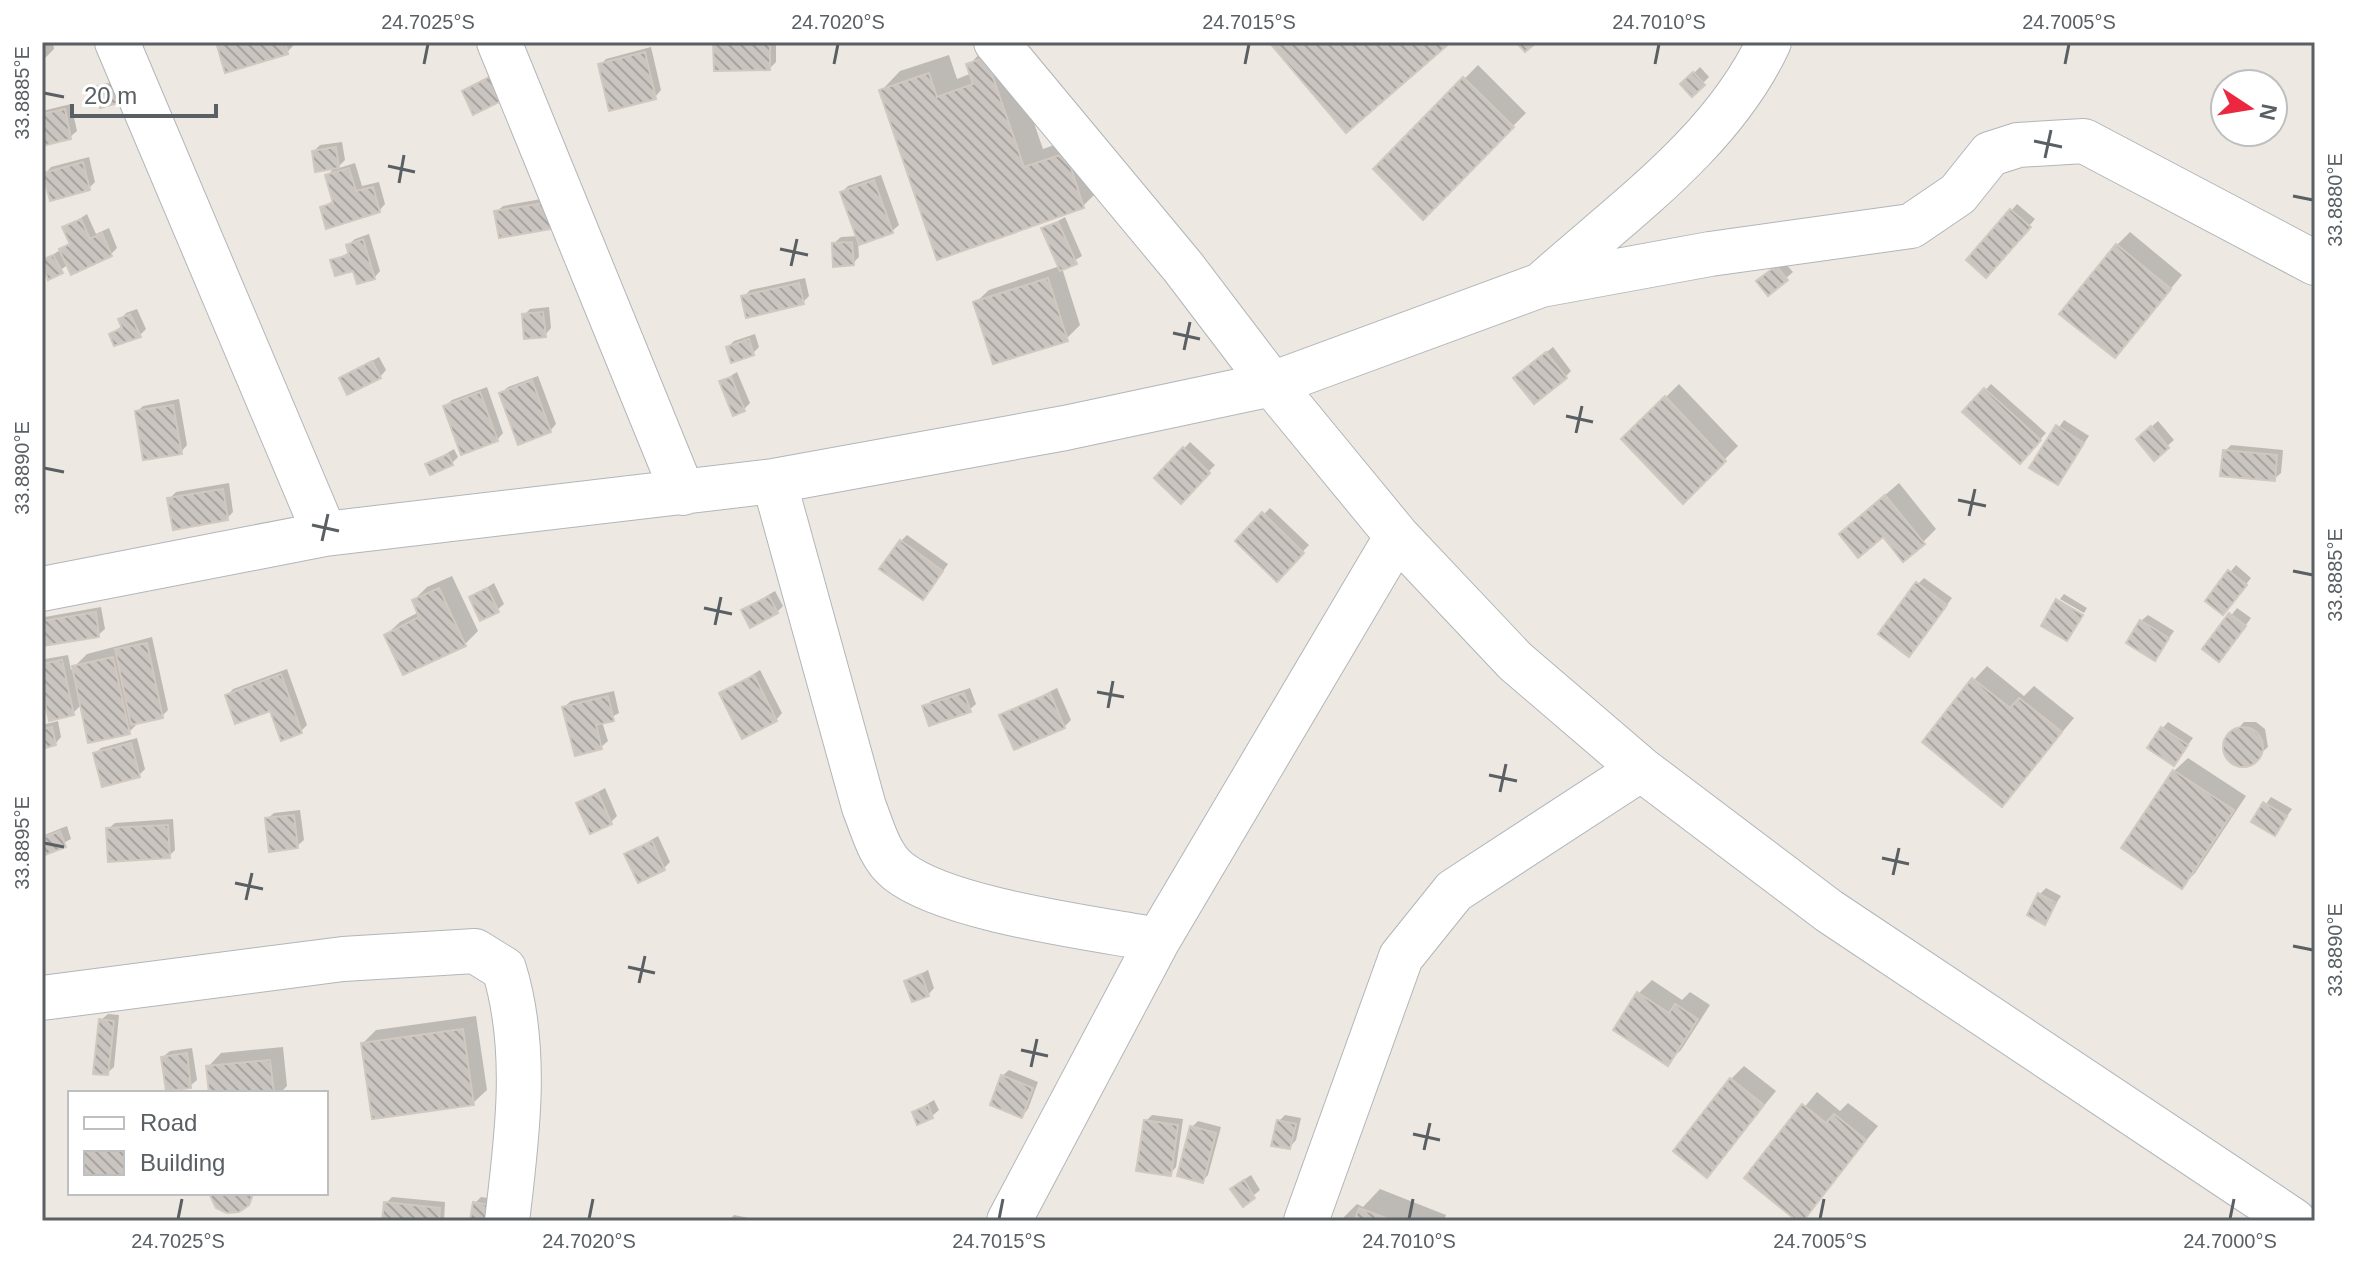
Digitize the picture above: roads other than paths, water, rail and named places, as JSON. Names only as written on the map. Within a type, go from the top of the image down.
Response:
[{"type":"street","points":[[117,42],[325,534]]},
{"type":"street","points":[[499,42],[683,493]]},
{"type":"street","points":[[996,42],[1183,267],[1272,384],[1397,536],[1515,661],[1641,769],[1829,911],[2294,1221]]},
{"type":"street","points":[[1541,285],[1711,132],[1752,79],[1769,42]]},
{"type":"street","points":[[42,589],[325,534],[774,481],[1065,428],[1272,384],[1541,285],[1710,254],[1911,226],[1958,194],[1990,154],[2018,145],[2084,141],[2315,263]]},
{"type":"street","points":[[774,481],[864,807],[883,855],[899,871],[939,893],[1049,920],[1158,940]]},
{"type":"street","points":[[1009,1221],[1158,940],[1397,536]]},
{"type":"street","points":[[1306,1221],[1401,957],[1454,891],[1641,769]]},
{"type":"street","points":[[42,998],[343,959],[475,951],[504,969],[516,1007],[517,1137],[507,1221]]}]
